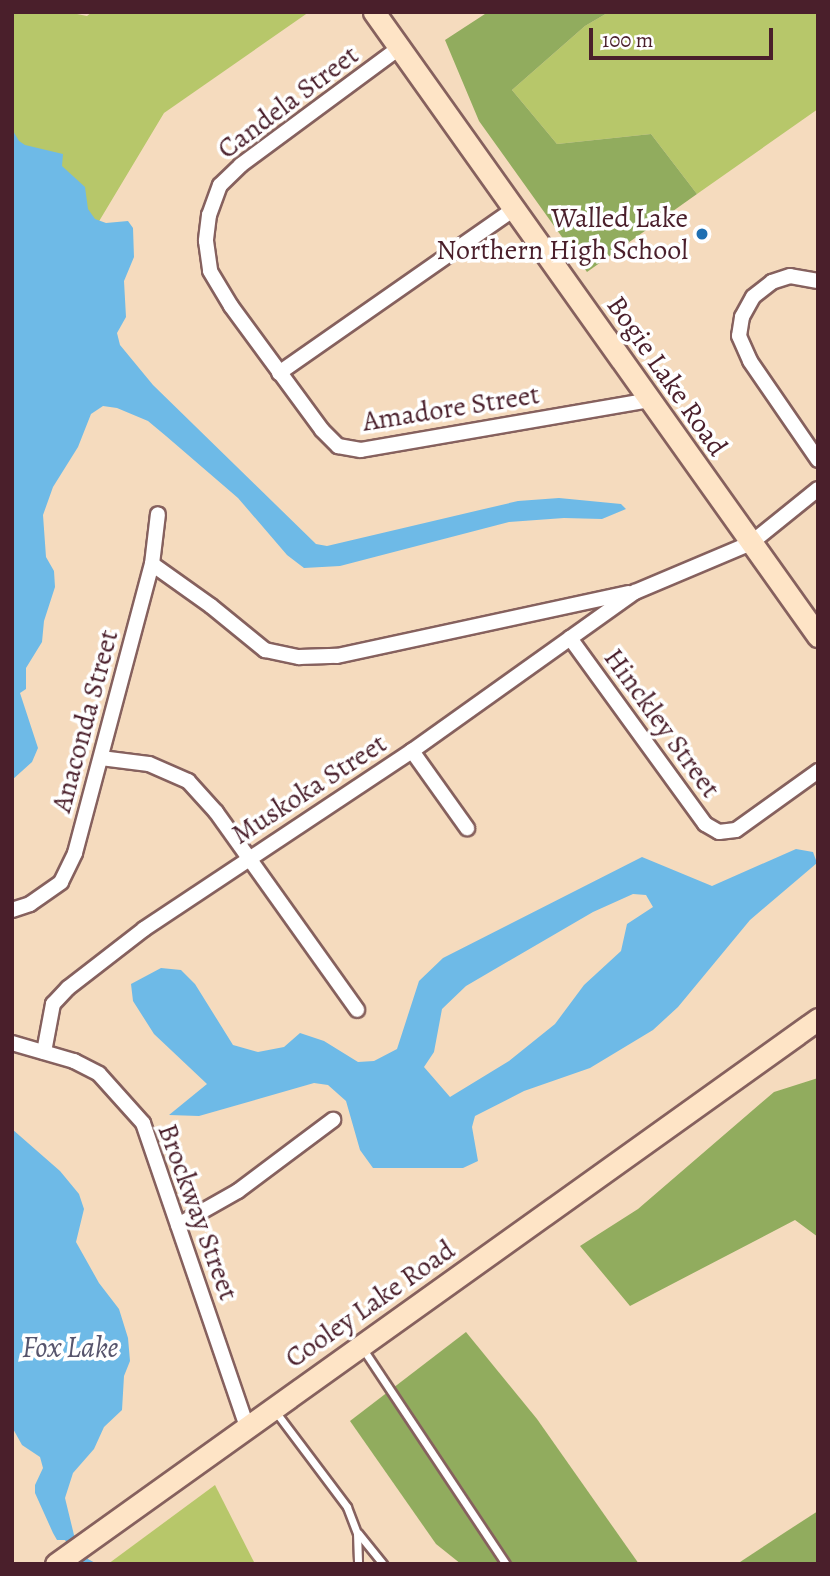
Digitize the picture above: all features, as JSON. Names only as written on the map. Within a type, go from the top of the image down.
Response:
[{"type":"street","name":"Bogie Lake Road","points":[[374,12],[818,636]]},
{"type":"street","name":"Candela Street","points":[[206,241],[209,215],[220,185],[242,165],[398,48]]},
{"type":"street","points":[[279,373],[514,209]]},
{"type":"street","name":"Amadore Street","points":[[206,241],[210,271],[231,306],[279,373],[338,446],[360,450],[650,400]]},
{"type":"street","points":[[818,281],[790,275],[772,282],[753,297],[742,317],[739,336],[750,361],[818,460]]},
{"type":"street","name":"Muskoka Street","points":[[152,564],[211,606],[265,650],[299,657],[337,656],[635,592],[751,543],[818,489]]},
{"type":"street","name":"Anaconda Street","points":[[12,909],[30,904],[61,882],[75,853],[152,564],[158,514]]},
{"type":"street","name":"Muskoka Street","points":[[44,1052],[53,1004],[68,988],[144,929],[412,751],[635,592]]},
{"type":"street","name":"Hinckley Street","points":[[570,638],[705,824],[719,832],[736,830],[818,771]]},
{"type":"street","points":[[412,751],[467,828]]},
{"type":"street","points":[[101,758],[149,764],[188,781],[216,812],[357,1010]]},
{"type":"street","name":"Cooley Lake Road","points":[[56,1564],[818,1019]]},
{"type":"street","name":"Cooley Lake Road","points":[[717,1092],[818,1034]]},
{"type":"street","name":"Brockway Street","points":[[12,1042],[74,1061],[99,1074],[143,1124],[247,1426]]},
{"type":"street","points":[[178,1225],[238,1191],[332,1120]]},
{"type":"lane","points":[[361,1345],[506,1564]]},
{"type":"lane","points":[[273,1408],[318,1470],[335,1488],[357,1533],[383,1564]]},
{"type":"lane","points":[[357,1533],[358,1564]]},
{"type":"green space","points":[[12,12],[67,12],[87,16],[92,12],[309,12],[164,113],[77,258],[12,276]]},
{"type":"green space","points":[[488,12],[609,12],[585,26],[512,90],[557,144],[651,134],[697,194],[587,272],[479,121],[445,40]]},
{"type":"green space","points":[[609,12],[818,12],[818,109],[697,194],[651,134],[557,144],[512,90],[585,26]]},
{"type":"green space","points":[[818,1078],[818,1237],[795,1220],[630,1306],[580,1246],[638,1209],[774,1092]]},
{"type":"green space","points":[[466,1332],[537,1419],[639,1564],[461,1564],[436,1544],[350,1421]]},
{"type":"green space","points":[[215,1485],[255,1564],[108,1564]]},
{"type":"green space","points":[[818,1511],[818,1564],[737,1564],[784,1533]]},
{"type":"water","points":[[12,129],[19,141],[25,145],[63,154],[62,166],[85,187],[88,209],[95,219],[106,223],[128,221],[133,228],[134,257],[124,281],[126,317],[117,333],[120,345],[153,385],[316,544],[327,546],[518,501],[559,498],[621,504],[626,509],[602,519],[564,518],[509,522],[340,566],[304,568],[287,555],[238,498],[148,421],[117,408],[103,406],[91,414],[78,447],[53,487],[43,515],[46,557],[54,571],[55,587],[44,621],[42,642],[26,668],[26,689],[20,693],[38,748],[32,762],[12,780]]},
{"type":"water","points":[[796,849],[813,852],[817,863],[750,920],[678,1007],[653,1030],[590,1068],[524,1091],[475,1116],[472,1127],[478,1161],[463,1168],[373,1168],[360,1150],[346,1101],[328,1085],[314,1083],[199,1116],[169,1115],[207,1084],[154,1034],[133,1001],[131,984],[161,968],[181,970],[195,984],[233,1045],[258,1052],[284,1047],[300,1033],[324,1041],[358,1062],[374,1061],[397,1049],[419,981],[443,958],[642,857],[712,886]],"holes":[[[633,894],[646,895],[653,907],[627,924],[621,951],[584,985],[555,1024],[509,1061],[450,1097],[424,1067],[434,1052],[442,1009],[466,986],[593,912]]]},
{"type":"water","name":"Fox Lake","points":[[12,1129],[60,1171],[79,1194],[84,1209],[76,1242],[99,1283],[119,1309],[128,1338],[130,1361],[124,1376],[122,1410],[104,1427],[94,1449],[73,1473],[65,1498],[74,1535],[88,1559],[97,1564],[80,1564],[65,1540],[57,1540],[35,1493],[35,1485],[43,1468],[40,1457],[22,1445],[12,1427]]},
{"type":"place","name":"Walled Lake Northern High School","points":[[702,234]]}]
